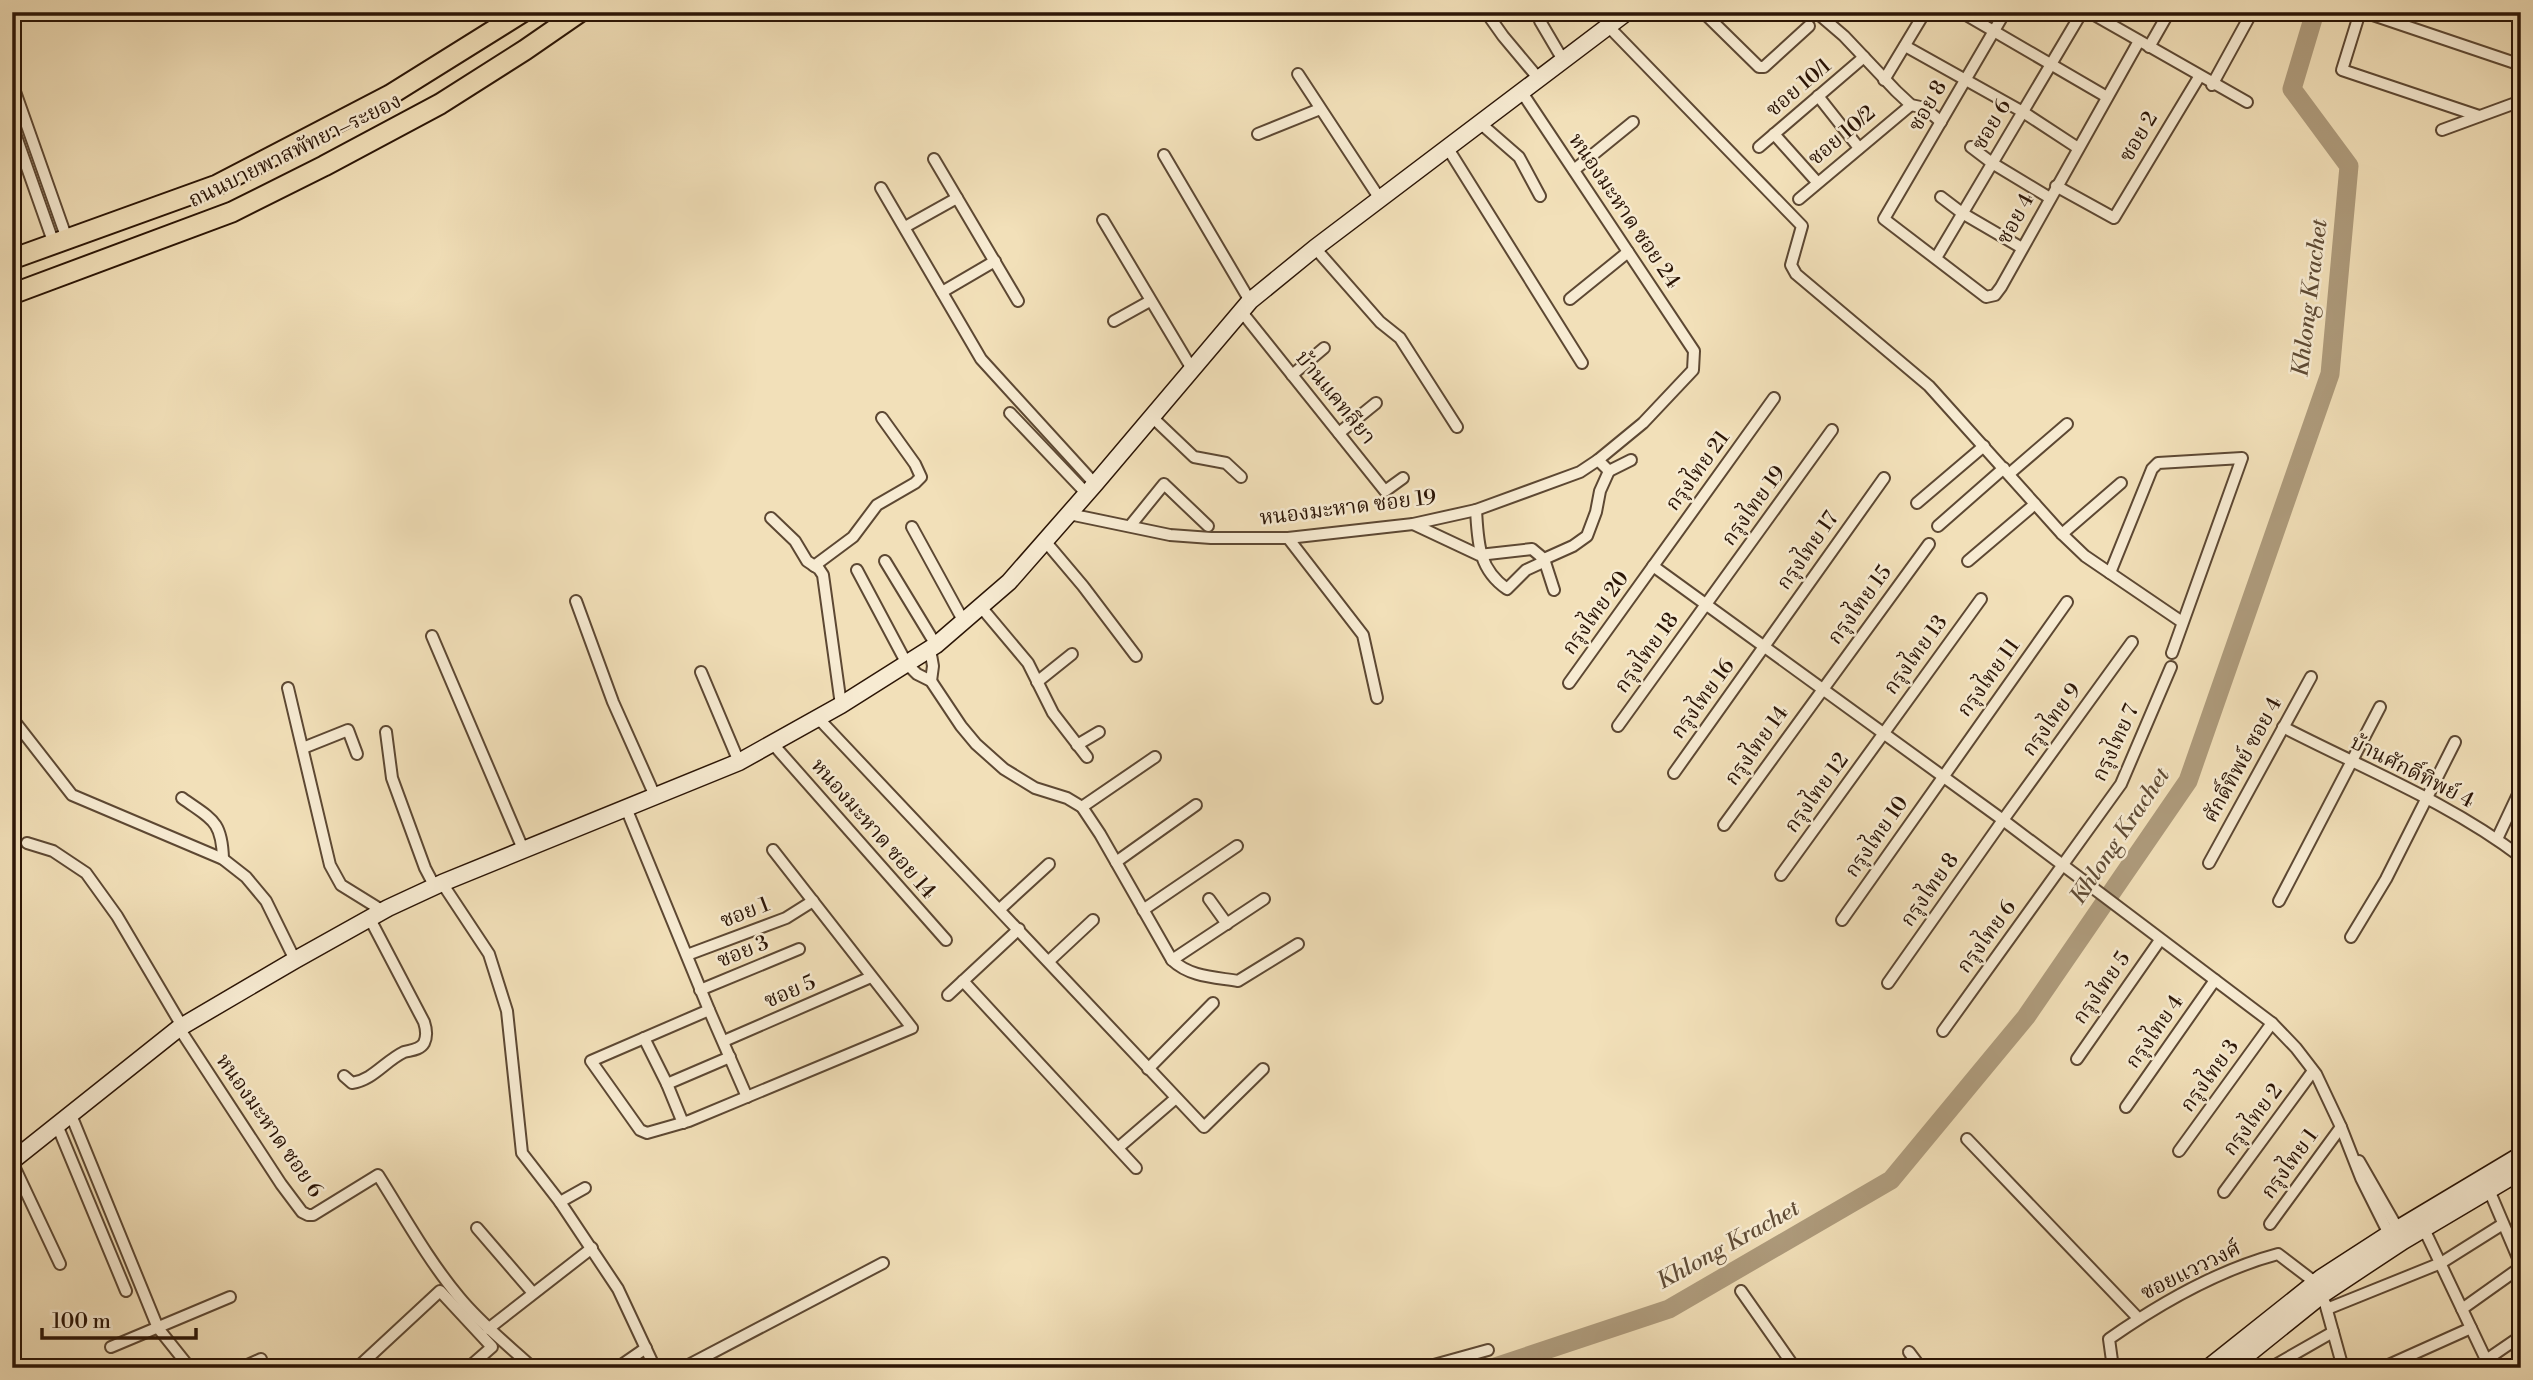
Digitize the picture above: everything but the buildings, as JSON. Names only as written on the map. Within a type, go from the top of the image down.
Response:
[{"type":"highway","name":"ถนนบายพาสพัทยา–ระยอง","points":[[12,259],[218,185],[390,95],[523,12]]},
{"type":"highway","name":"ถนนบายพาสพัทยา–ระยอง","points":[[12,294],[232,212],[313,172],[440,104],[580,12]]},
{"type":"street","points":[[1486,12],[1539,79]]},
{"type":"street","points":[[60,1264],[12,1161],[57,1125],[181,1027],[376,915],[523,849],[739,762],[841,705],[933,647],[1009,582],[1245,306],[1315,248],[1626,12]]},
{"type":"street","points":[[1703,12],[1759,67],[1763,67],[1809,26]]},
{"type":"street","points":[[1884,80],[1925,12]]},
{"type":"street","points":[[1961,12],[2107,97]]},
{"type":"street","name":"ซอย 8","points":[[1884,219],[2005,12]]},
{"type":"street","name":"ซอย 6","points":[[1936,258],[2082,12]]},
{"type":"street","points":[[2089,12],[2212,85],[2247,102]]},
{"type":"street","points":[[2149,47],[2169,12]]},
{"type":"street","points":[[2212,85],[2252,12]]},
{"type":"street","points":[[2479,117],[2342,70],[2362,12],[2521,65]]},
{"type":"street","points":[[1821,13],[1884,80],[1911,104],[1925,108],[1941,122]]},
{"type":"street","points":[[1540,21],[1563,60]]},
{"type":"street","points":[[1608,26],[1802,226],[1791,265],[1796,274],[1929,386],[2085,556],[2182,622]]},
{"type":"street","name":"ซอย 4","points":[[1884,219],[1981,295],[1991,296],[1998,291],[2139,41]]},
{"type":"street","points":[[1905,46],[2023,112],[2078,148]]},
{"type":"street","name":"ซอย 10/1","points":[[1759,148],[1864,57]]},
{"type":"street","points":[[1298,75],[1380,199]]},
{"type":"street","name":"ซอย 2","points":[[2056,186],[2113,218],[2199,77]]},
{"type":"street","points":[[12,83],[60,242]]},
{"type":"street","name":"หนองมะหาด ซอย 24","points":[[1521,92],[1694,351]]},
{"type":"street","points":[[1818,96],[1859,148]]},
{"type":"street","points":[[2442,130],[2521,101]]},
{"type":"street","name":"ซอย 10/2","points":[[1798,199],[1911,104]]},
{"type":"street","points":[[1258,134],[1320,109]]},
{"type":"street","points":[[1574,170],[1633,122]]},
{"type":"street","points":[[1480,123],[1519,158],[1540,196]]},
{"type":"street","points":[[12,125],[60,242]]},
{"type":"street","points":[[1774,134],[1817,182]]},
{"type":"street","points":[[1447,147],[1583,363]]},
{"type":"street","points":[[1971,147],[2050,198]]},
{"type":"street","name":"บ้านแคทลียา","points":[[1164,155],[1245,306],[1292,375],[1385,491],[1404,478]]},
{"type":"street","points":[[934,159],[1018,301]]},
{"type":"street","points":[[881,188],[988,368],[1091,489]]},
{"type":"street","points":[[1941,197],[1962,213],[2022,248]]},
{"type":"street","points":[[905,227],[957,198]]},
{"type":"street","points":[[1103,220],[1192,369]]},
{"type":"street","points":[[1315,248],[1380,322],[1400,338],[1457,427]]},
{"type":"street","points":[[1570,299],[1628,251]]},
{"type":"street","points":[[942,292],[995,261]]},
{"type":"street","points":[[1114,321],[1150,301]]},
{"type":"street","points":[[1292,375],[1324,348]]},
{"type":"street","name":"หนองมะหาด ซอย 19","points":[[1069,514],[1170,535],[1288,538],[1413,524],[1476,510],[1580,472],[1598,460],[1643,423],[1693,370],[1694,351]]},
{"type":"street","name":"กรุงไทย 21","points":[[1653,566],[1774,398]]},
{"type":"street","points":[[1339,433],[1376,403]]},
{"type":"street","points":[[1010,413],[1091,489]]},
{"type":"street","points":[[1152,416],[1194,457],[1226,463],[1241,477]]},
{"type":"street","points":[[814,566],[853,537],[877,505],[915,483],[920,477],[915,464],[882,418]]},
{"type":"street","points":[[1938,526],[2067,424]]},
{"type":"street","name":"กรุงไทย 19","points":[[1707,604],[1832,430]]},
{"type":"street","points":[[1917,502],[1984,446]]},
{"type":"street","points":[[2110,573],[2152,468],[2158,463],[2242,458],[2172,653]]},
{"type":"street","points":[[1598,460],[1608,471]]},
{"type":"street","points":[[1413,524],[1479,555],[1507,589],[1526,570],[1587,536],[1608,471],[1631,460]]},
{"type":"street","name":"กรุงไทย 17","points":[[1764,647],[1884,478]]},
{"type":"street","points":[[2062,534],[2121,483]]},
{"type":"street","points":[[1130,526],[1164,484],[1208,526]]},
{"type":"street","points":[[1968,561],[2035,504]]},
{"type":"street","points":[[1476,510],[1479,555]]},
{"type":"street","points":[[771,518],[795,541],[804,557],[821,571],[841,705]]},
{"type":"street","points":[[912,527],[964,622]]},
{"type":"street","points":[[1288,538],[1363,635],[1377,698]]},
{"type":"street","points":[[1045,541],[1136,656]]},
{"type":"street","name":"กรุงไทย 15","points":[[1822,689],[1928,544]]},
{"type":"street","points":[[1479,555],[1532,549],[1544,559],[1553,590]]},
{"type":"street","points":[[885,561],[933,647],[931,681]]},
{"type":"street","points":[[1653,566],[2063,864],[2272,1023],[2313,1071],[2341,1127],[2361,1178],[2393,1231]]},
{"type":"street","name":"กรุงไทย 20","points":[[1569,682],[1653,566]]},
{"type":"street","points":[[857,570],[907,664],[917,674],[931,681],[976,744],[1004,769],[1034,788],[1068,798],[1082,807],[1172,960],[1190,973],[1238,981],[1298,944]]},
{"type":"street","name":"กรุงไทย 13","points":[[1883,734],[1981,599]]},
{"type":"street","points":[[576,601],[613,702],[655,796]]},
{"type":"street","name":"กรุงไทย 11","points":[[1943,776],[2067,602]]},
{"type":"street","name":"กรุงไทย 18","points":[[1618,726],[1707,604]]},
{"type":"street","points":[[981,607],[1028,663],[1054,713],[1087,757]]},
{"type":"street","points":[[432,636],[523,849]]},
{"type":"street","name":"กรุงไทย 9","points":[[2003,820],[2132,642]]},
{"type":"street","name":"กรุงไทย 16","points":[[1674,773],[1764,647]]},
{"type":"street","points":[[1037,682],[1072,654]]},
{"type":"street","name":"กรุงไทย 7","points":[[2063,864],[2121,784],[2171,667]]},
{"type":"street","points":[[701,672],[739,762]]},
{"type":"street","name":"ศักดิ์ทิพย์ ซอย 4","points":[[2209,863],[2311,677]]},
{"type":"street","points":[[288,688],[330,865],[341,885],[376,915],[426,1029],[424,1043],[419,1049],[400,1054],[361,1082],[352,1083],[344,1076]]},
{"type":"street","name":"กรุงไทย 14","points":[[1724,825],[1822,689]]},
{"type":"street","points":[[2279,901],[2380,707]]},
{"type":"street","points":[[818,718],[1204,1127],[1264,1069]]},
{"type":"street","points":[[12,719],[72,795],[223,859],[246,877],[266,901],[295,960]]},
{"type":"street","name":"บ้านศักดิ์ทิพย์ 4","points":[[2283,727],[2427,799],[2497,839],[2521,857]]},
{"type":"street","points":[[303,748],[348,730],[357,754]]},
{"type":"street","points":[[386,732],[392,778],[421,857],[489,954],[507,1011],[522,1153],[560,1202],[618,1289],[655,1368]]},
{"type":"street","points":[[1077,745],[1099,732]]},
{"type":"street","name":"กรุงไทย 12","points":[[1782,875],[1883,734]]},
{"type":"street","points":[[2351,937],[2386,879],[2455,742]]},
{"type":"street","name":"หนองมะหาด ซอย 14","points":[[772,743],[946,940]]},
{"type":"street","points":[[1082,807],[1155,757]]},
{"type":"street","name":"กรุงไทย 10","points":[[1842,920],[1943,776]]},
{"type":"street","points":[[2497,839],[2521,788]]},
{"type":"street","points":[[182,798],[213,821],[220,830],[223,838],[223,859]]},
{"type":"street","points":[[1116,862],[1196,805]]},
{"type":"street","points":[[626,807],[747,1097]]},
{"type":"street","name":"กรุงไทย 8","points":[[1888,983],[2003,820]]},
{"type":"street","points":[[27,843],[54,851],[86,873],[117,916],[181,1027]]},
{"type":"street","points":[[1143,910],[1237,846]]},
{"type":"street","points":[[709,1010],[591,1060],[640,1130],[647,1133],[683,1123],[912,1028],[773,850]]},
{"type":"street","points":[[1000,909],[1049,864]]},
{"type":"street","name":"กรุงไทย 6","points":[[1942,1031],[2063,864]]},
{"type":"street","points":[[1209,899],[1227,924]]},
{"type":"street","points":[[1172,960],[1264,899]]},
{"type":"street","name":"ซอย 1","points":[[687,956],[786,918],[813,901]]},
{"type":"street","points":[[1049,961],[1093,920]]},
{"type":"street","points":[[948,995],[1019,929]]},
{"type":"street","name":"กรุงไทย 5","points":[[2077,1059],[2160,940]]},
{"type":"street","name":"ซอย 3","points":[[701,990],[799,949]]},
{"type":"street","name":"ซอย 5","points":[[724,1041],[872,977]]},
{"type":"street","name":"กรุงไทย 4","points":[[2126,1107],[2215,980]]},
{"type":"street","points":[[962,981],[1136,1168]]},
{"type":"street","points":[[1148,1069],[1213,1003]]},
{"type":"street","name":"กรุงไทย 3","points":[[2179,1151],[2272,1023]]},
{"type":"street","name":"หนองมะหาด ซอย 6","points":[[181,1027],[281,1184],[302,1212],[307,1216],[313,1215],[378,1175],[444,1278],[488,1329],[533,1368]]},
{"type":"street","points":[[644,1038],[683,1123]]},
{"type":"street","points":[[667,1084],[730,1057]]},
{"type":"street","name":"กรุงไทย 2","points":[[2224,1192],[2313,1071]]},
{"type":"street","points":[[1118,1148],[1176,1098]]},
{"type":"street","points":[[71,1115],[158,1328],[190,1368]]},
{"type":"street","points":[[57,1125],[126,1291]]},
{"type":"street","name":"กรุงไทย 1","points":[[2270,1224],[2341,1127]]},
{"type":"street","points":[[1967,1139],[2138,1318]]},
{"type":"street","points":[[2231,1368],[2322,1295],[2393,1231],[2521,1155]]},
{"type":"street","points":[[2208,1368],[2424,1229],[2521,1171]]},
{"type":"street","points":[[560,1202],[585,1188]]},
{"type":"street","points":[[2462,1309],[2521,1266],[2489,1190]]},
{"type":"street","points":[[2322,1295],[2441,1263],[2503,1224]]},
{"type":"street","points":[[478,1228],[533,1293]]},
{"type":"street","points":[[2424,1229],[2488,1364],[2521,1336]]},
{"type":"street","points":[[488,1329],[592,1248]]},
{"type":"street","name":"ซอยแวววงศ์","points":[[2113,1368],[2109,1339],[2138,1318],[2254,1261],[2278,1254],[2322,1295]]},
{"type":"street","points":[[683,1368],[883,1263]]},
{"type":"street","points":[[357,1368],[440,1291],[492,1347],[468,1368]]},
{"type":"street","points":[[1741,1291],[1795,1368]]},
{"type":"street","points":[[2322,1295],[2343,1368]]},
{"type":"street","points":[[111,1346],[230,1297]]},
{"type":"street","points":[[2382,1368],[2471,1328]]},
{"type":"street","points":[[2270,1368],[2333,1332]]},
{"type":"street","points":[[617,1368],[646,1348]]},
{"type":"street","points":[[1423,1368],[1488,1350]]},
{"type":"street","points":[[1909,1352],[1921,1368]]},
{"type":"street","points":[[241,1368],[261,1359]]},
{"type":"street","points":[[12,1361],[15,1368]]},
{"type":"waterway","name":"Khlong Krachet","points":[[1492,1368],[1669,1309],[1891,1180],[2026,1017],[2188,781],[2330,374],[2349,166],[2292,89],[2315,12]]}]
